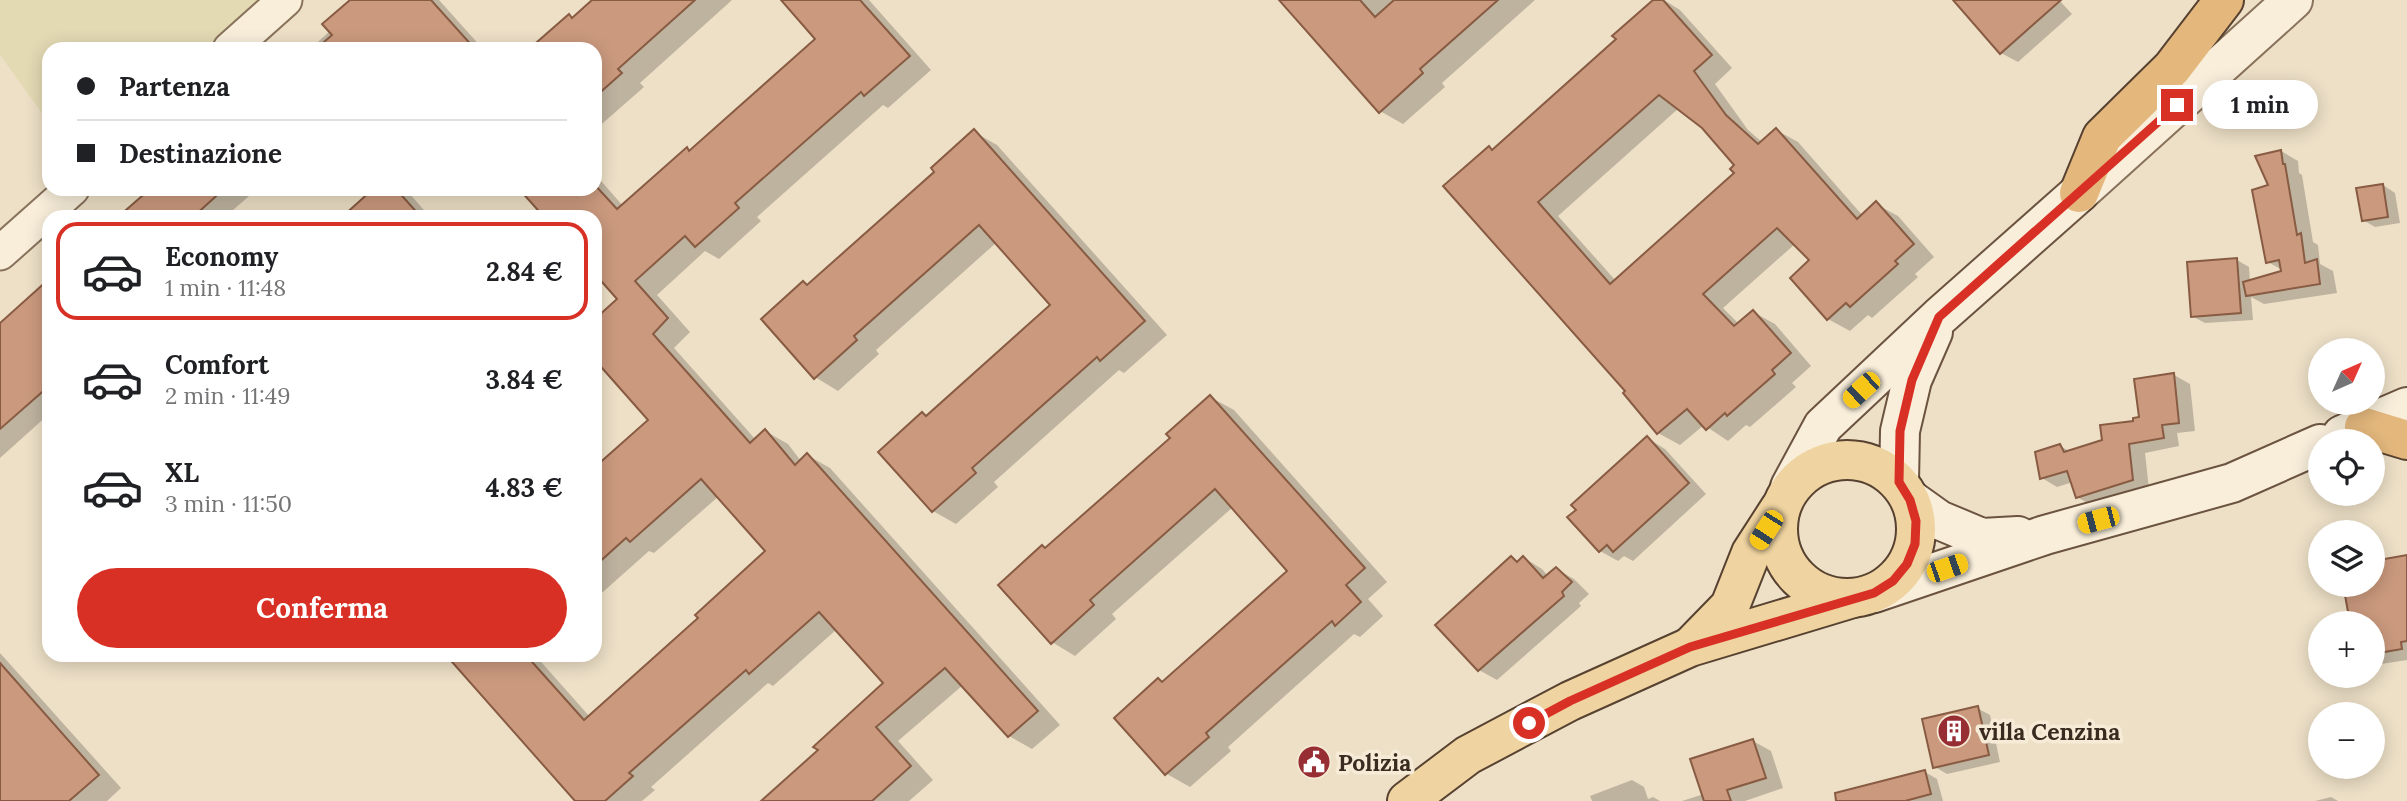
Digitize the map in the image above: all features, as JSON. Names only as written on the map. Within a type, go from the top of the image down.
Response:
[{"type":"highway","points":[[2079,193],[2102,136],[2172,68],[2220,5]]},
{"type":"highway","points":[[2364,427],[2407,440]]},
{"type":"main road","points":[[1690,647],[1730,606],[1751,553],[1785,498],[1822,426],[1939,317],[2293,0]]},
{"type":"main road","points":[[1939,317],[1912,380],[1900,431],[1905,491],[1916,521],[1915,544],[1907,564],[1893,581],[1864,596],[1830,596],[1810,587],[1793,573],[1782,553],[1777,530],[1785,498],[1805,473],[1823,463],[1843,459],[1864,461],[1883,469],[1905,491],[1939,520],[1982,538],[2045,535]]},
{"type":"main road","points":[[2359,429],[2407,407]]},
{"type":"main road","points":[[1407,801],[1468,755],[1570,701],[1690,647],[1864,596],[2045,535],[2232,483],[2308,449]]},
{"type":"street","points":[[238,42],[285,0]]},
{"type":"street","points":[[48,210],[64,196]]},
{"type":"street","points":[[0,253],[42,216]]},
{"type":"shaded area","points":[[0,0],[275,0],[228,42],[42,42],[42,113],[0,55]]},
{"type":"building","points":[[350,0],[431,0],[469,42],[324,42],[332,35],[322,24]]},
{"type":"building","points":[[592,0],[695,0],[618,69],[622,73],[602,91],[602,42],[537,42],[569,14],[572,18]]},
{"type":"building","points":[[781,0],[860,0],[910,56],[864,96],[861,92],[735,203],[739,208],[695,247],[685,236],[635,281],[668,318],[653,334],[750,443],[765,429],[795,465],[807,453],[1038,711],[1008,737],[945,668],[876,727],[911,766],[872,801],[761,801],[818,750],[813,747],[883,683],[819,612],[749,674],[746,670],[629,773],[633,776],[605,801],[575,801],[452,662],[532,662],[584,720],[698,618],[695,615],[765,551],[701,479],[630,542],[626,538],[602,560],[602,461],[648,420],[602,368],[602,313],[617,299],[602,282],[602,210],[538,210],[525,196],[602,196],[602,193],[617,209],[687,147],[689,151],[815,39]]},
{"type":"building","points":[[1279,0],[1360,0],[1375,17],[1394,0],[1498,0],[1420,69],[1423,73],[1379,113]]},
{"type":"building","points":[[1653,0],[1663,0],[1712,55],[1694,71],[1726,115],[1758,144],[1776,128],[1857,219],[1876,201],[1914,244],[1895,261],[1898,264],[1850,307],[1846,303],[1827,320],[1790,278],[1809,260],[1777,228],[1703,294],[1734,326],[1753,310],[1791,353],[1772,370],[1775,374],[1727,416],[1725,413],[1706,430],[1687,409],[1657,434],[1623,393],[1625,391],[1443,186],[1489,146],[1492,150],[1616,39],[1612,36]],"holes":[[[1659,95],[1702,128],[1734,165],[1730,169],[1734,173],[1610,284],[1538,202]]]},
{"type":"building","points":[[1953,0],[2061,0],[2000,54]]},
{"type":"building","points":[[974,129],[1145,321],[1100,361],[1097,357],[972,468],[976,473],[932,512],[878,452],[922,412],[926,416],[1050,305],[979,225],[854,336],[857,340],[814,379],[761,319],[803,281],[807,285],[934,172],[931,168]]},
{"type":"building","points":[[2281,150],[2297,235],[2301,233],[2305,263],[2317,259],[2320,284],[2246,296],[2243,282],[2281,271],[2279,260],[2266,263],[2252,190],[2268,185],[2255,156]]},
{"type":"building","points":[[2383,184],[2388,217],[2362,221],[2356,188]]},
{"type":"building","points":[[142,196],[216,196],[201,210],[126,210]]},
{"type":"building","points":[[365,196],[402,196],[415,210],[350,210]]},
{"type":"building","points":[[2237,258],[2241,313],[2191,317],[2187,262]]},
{"type":"building","points":[[42,285],[42,392],[0,429],[0,323]]},
{"type":"building","points":[[2174,373],[2179,423],[2162,425],[2164,438],[2129,444],[2133,480],[2076,498],[2067,471],[2040,479],[2035,452],[2060,444],[2064,452],[2102,440],[2100,425],[2133,421],[2133,418],[2139,417],[2134,379]]},
{"type":"building","points":[[1210,395],[1365,568],[1346,585],[1361,602],[1335,626],[1332,621],[1206,733],[1209,737],[1165,775],[1114,718],[1158,678],[1162,682],[1287,571],[1215,489],[1090,600],[1094,605],[1051,644],[998,585],[1042,545],[1045,548],[1170,438],[1166,434]]},
{"type":"building","points":[[1647,436],[1689,483],[1613,552],[1607,545],[1599,552],[1567,517],[1576,510],[1571,505]]},
{"type":"building","points":[[2407,555],[2407,641],[2401,642],[2402,649],[2385,652],[2385,611],[2348,611],[2345,597],[2385,597],[2385,559]]},
{"type":"building","points":[[1511,556],[1517,562],[1523,556],[1543,578],[1556,567],[1572,582],[1562,592],[1564,596],[1478,671],[1435,625]]},
{"type":"building","points":[[0,663],[99,775],[69,801],[0,801]]},
{"type":"building","name":"villa Cenzina","points":[[1978,706],[1989,755],[1933,768],[1922,719]]},
{"type":"building","points":[[1753,739],[1766,778],[1727,790],[1731,801],[1704,801],[1690,759]]},
{"type":"building","points":[[1925,770],[1931,794],[1905,801],[1836,801],[1835,793]]},
{"type":"place","name":"villa Cenzina","points":[[1954,731]]},
{"type":"place","name":"Polizia","points":[[1314,762]]},
{"type":"route","points":[[1529,723],[1570,701],[1690,647],[1874,593],[1893,581],[1907,564],[1915,544],[1916,521],[1910,500],[1899,482],[1900,431],[1912,380],[1939,317],[2177,105]]}]
